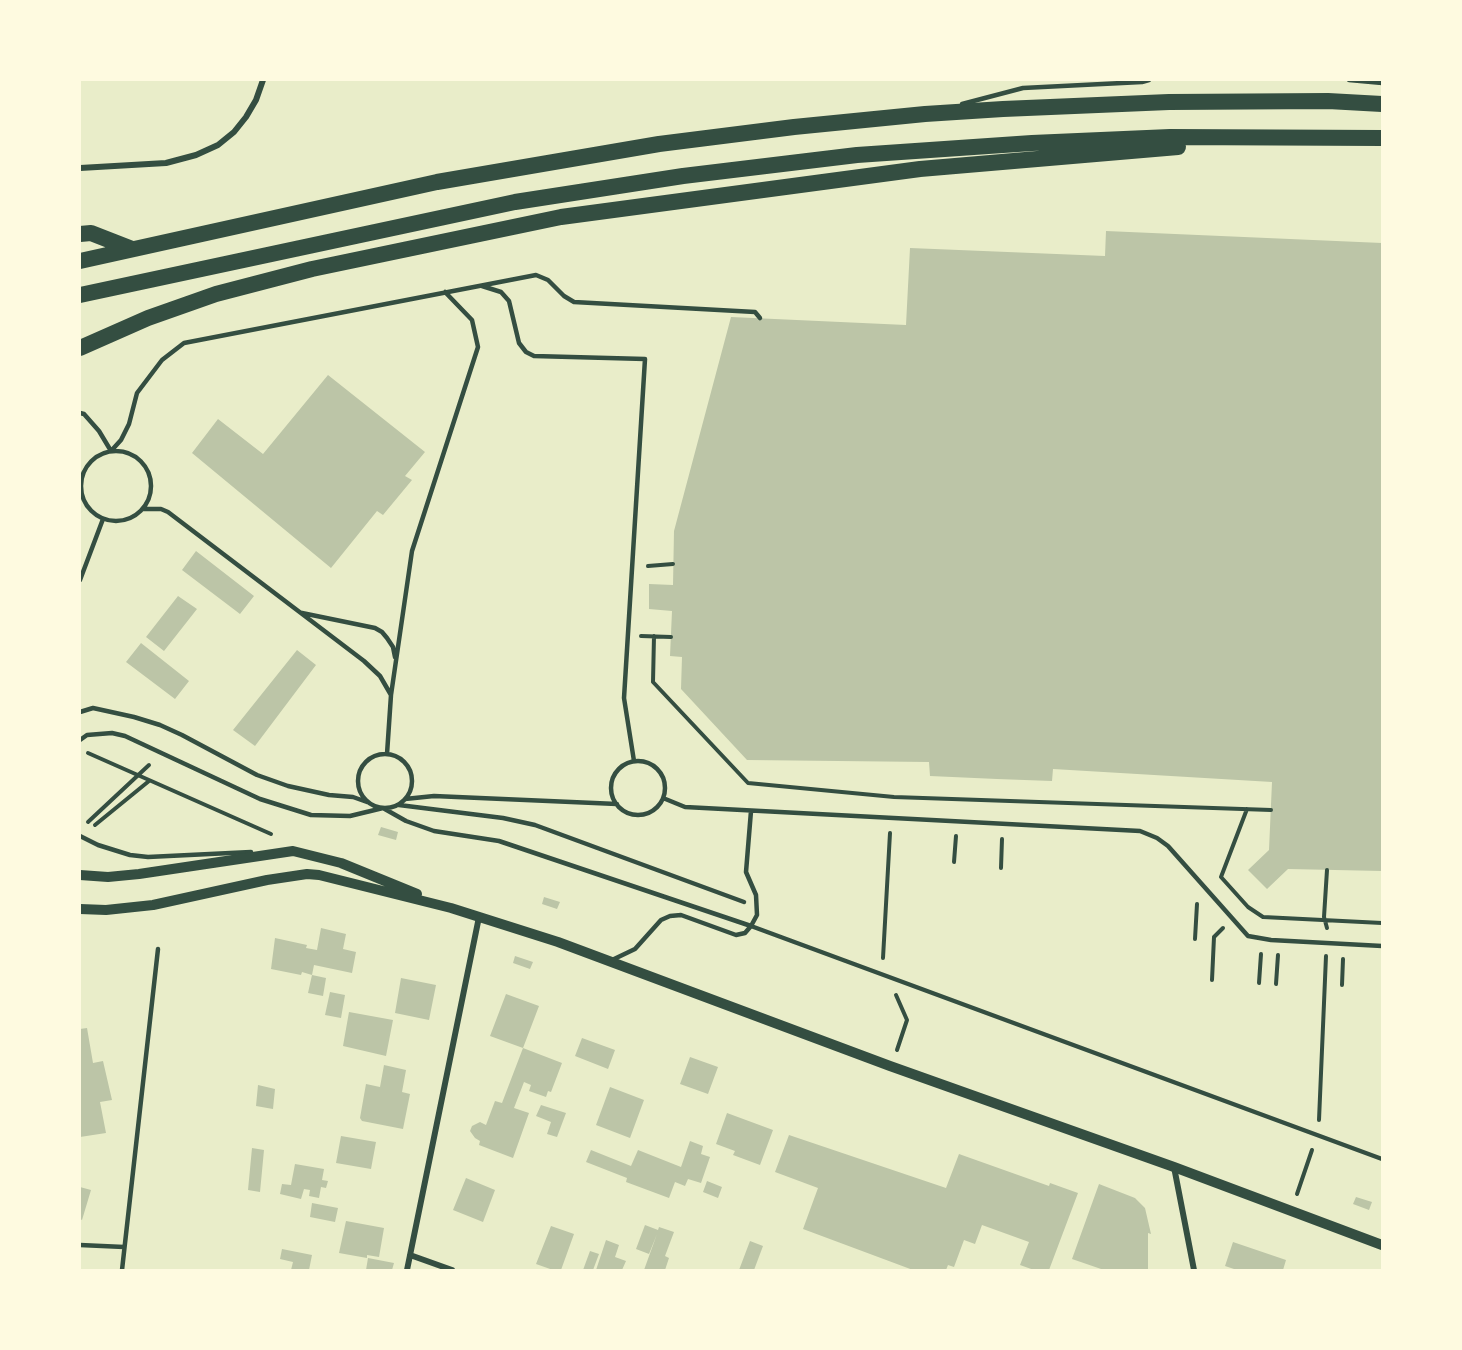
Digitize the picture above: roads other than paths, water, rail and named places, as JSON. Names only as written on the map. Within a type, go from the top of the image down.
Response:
[{"type":"highway","points":[[80,261],[437,182],[659,144],[794,127],[925,114],[1169,102],[1328,101],[1383,104]]},
{"type":"highway","points":[[80,295],[515,202],[683,176],[857,155],[1032,143],[1170,137],[1383,138]]},
{"type":"highway","points":[[80,348],[148,318],[216,294],[312,269],[561,217],[920,169],[1290,137]]},
{"type":"highway","points":[[80,234],[91,233],[132,249]]},
{"type":"street","points":[[80,168],[166,163],[196,155],[218,145],[234,132],[246,117],[256,100],[263,80]]},
{"type":"street","points":[[80,875],[108,877],[139,874],[292,851],[341,862],[451,908],[610,961],[1383,1245]]},
{"type":"street","points":[[80,909],[106,910],[153,905],[267,880],[307,874],[451,908]]},
{"type":"street","points":[[407,1270],[478,917]]},
{"type":"street","points":[[1174,1167],[1194,1270]]},
{"type":"street","points":[[410,1255],[452,1270]]},
{"type":"lane","points":[[925,114],[1023,88],[1149,80]]},
{"type":"lane","points":[[1349,80],[1383,83]]},
{"type":"lane","points":[[111,452],[121,440],[129,424],[137,393],[162,360],[184,342],[536,275],[548,280],[564,296],[574,302],[755,312],[760,318]]},
{"type":"lane","points":[[479,285],[501,292],[509,301],[519,343],[526,352],[534,356],[645,359],[624,698],[634,761]]},
{"type":"lane","points":[[387,754],[391,695],[412,551],[478,347],[472,320],[445,292]]},
{"type":"lane","points":[[80,413],[84,414],[99,431],[111,452]]},
{"type":"lane","points":[[111,452],[133,455],[147,470],[151,490],[144,509],[126,520],[111,521],[103,519],[88,507],[82,496],[81,485],[83,473],[90,462],[100,455],[111,452]]},
{"type":"lane","points":[[144,509],[161,509],[168,512],[364,661],[380,676],[391,695]]},
{"type":"lane","points":[[80,580],[103,519]]},
{"type":"lane","points":[[300,613],[375,628],[382,632],[393,647],[396,660]]},
{"type":"lane","points":[[80,712],[93,708],[160,725],[257,775],[288,786],[328,795],[353,797],[434,831],[499,841],[751,926],[1383,1159]]},
{"type":"lane","points":[[80,740],[87,735],[112,733],[125,736],[260,800],[311,815],[350,816],[399,805],[503,818],[535,825],[744,902]]},
{"type":"lane","points":[[367,802],[359,788],[360,771],[371,758],[387,754],[403,761],[408,767],[412,784],[405,799],[399,805]]},
{"type":"lane","points":[[634,761],[652,765],[660,771],[664,779],[663,798],[653,810],[646,814],[630,813],[617,804],[613,796],[613,778],[622,767],[634,761]]},
{"type":"lane","points":[[405,799],[434,796],[617,804]]},
{"type":"lane","points":[[663,798],[685,807],[1140,831],[1157,838],[1168,846],[1248,936],[1271,940],[1383,946]]},
{"type":"lane","points":[[610,961],[635,949],[661,920],[670,916],[681,915],[736,935],[745,933],[757,915],[756,895],[746,872],[751,811]]},
{"type":"lane","points":[[80,836],[130,855],[148,857],[292,851]]},
{"type":"lane","points":[[122,1270],[158,949]]},
{"type":"lane","points":[[80,1245],[124,1247]]}]
